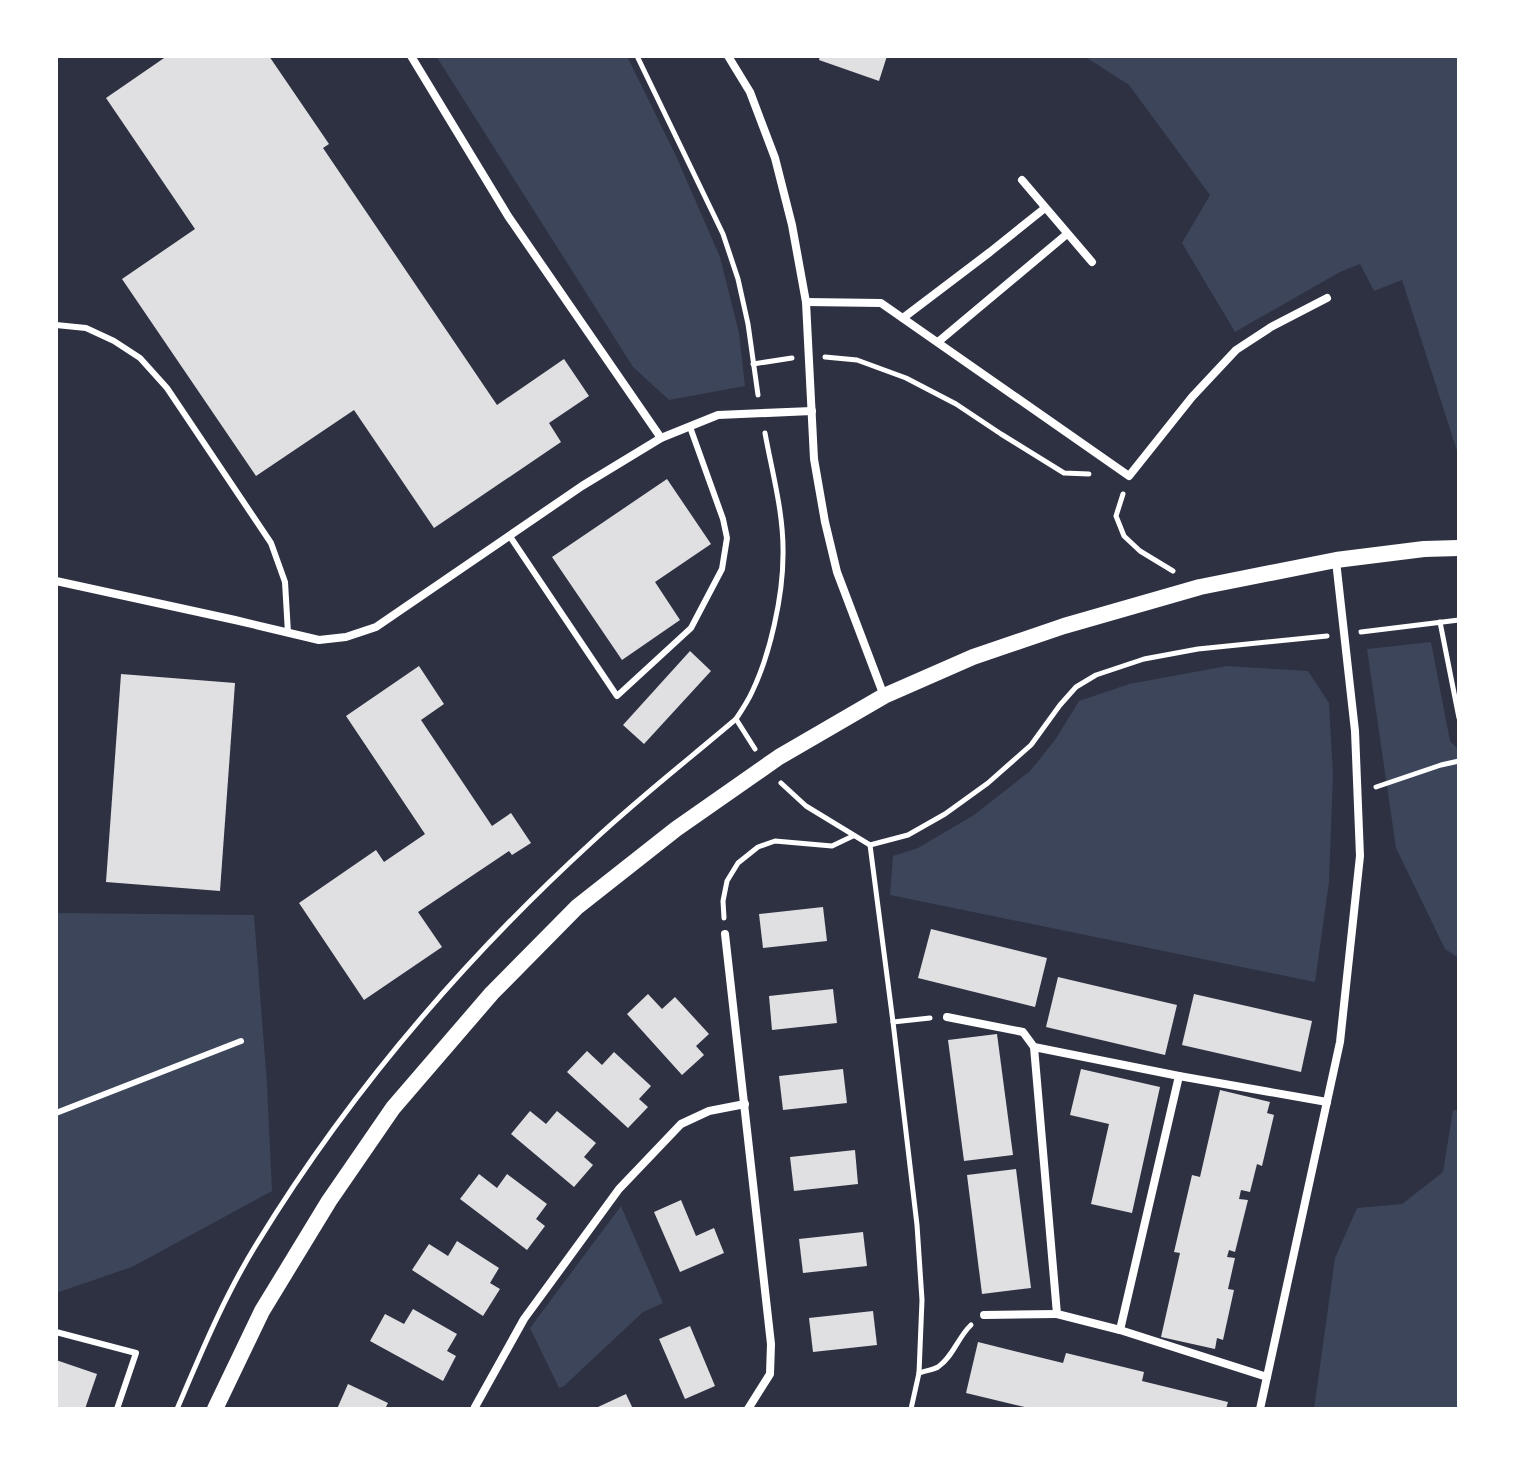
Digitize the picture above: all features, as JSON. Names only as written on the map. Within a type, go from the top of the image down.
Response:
[{"type":"main road","points":[[215,1409],[262,1311],[329,1201],[393,1108],[492,993],[577,907],[676,829],[779,757],[884,696],[973,657],[1064,626],[1200,587],[1336,560],[1424,549],[1459,548]]},
{"type":"street","points":[[411,56],[508,216],[661,438]]},
{"type":"street","points":[[728,56],[750,92],[775,158],[792,225],[806,302],[814,459],[825,522],[837,572],[884,696]]},
{"type":"street","points":[[1022,180],[1092,262]]},
{"type":"street","points":[[903,318],[1045,208]]},
{"type":"street","points":[[938,342],[1067,234]]},
{"type":"street","points":[[806,302],[881,303],[1129,476],[1192,397],[1236,350],[1271,327],[1327,298]]},
{"type":"street","points":[[56,581],[319,640],[346,637],[376,627],[582,486],[661,438],[718,415],[812,411]]},
{"type":"street","points":[[1260,1409],[1340,1042],[1360,856],[1355,731],[1336,560]]},
{"type":"street","points":[[725,934],[771,1344],[770,1374],[748,1409]]},
{"type":"street","points":[[947,1017],[1023,1032],[1034,1047],[1057,1314]]},
{"type":"street","points":[[1034,1047],[1327,1102]]},
{"type":"street","points":[[1120,1330],[1179,1076]]},
{"type":"street","points":[[475,1407],[524,1319],[619,1189],[681,1124],[709,1111],[745,1104]]},
{"type":"street","points":[[984,1315],[1057,1314],[1120,1330],[1267,1377]]},
{"type":"lane","points":[[56,325],[86,328],[114,341],[140,358],[167,388],[271,543],[285,582],[288,633]]},
{"type":"lane","points":[[509,535],[617,696],[691,628],[722,569],[727,538],[723,519],[690,427]]},
{"type":"lane","points":[[56,1113],[241,1041]]},
{"type":"lane","points":[[56,1332],[136,1353],[117,1409]]},
{"type":"path","points":[[637,56],[723,234],[738,279],[748,324],[779,507],[783,553],[781,597],[768,647],[752,692],[736,719],[755,750]]},
{"type":"path","points":[[753,364],[809,355],[857,360],[906,378],[956,404],[1064,473],[1129,476],[1116,516],[1124,536],[1140,551],[1200,587]]},
{"type":"path","points":[[781,783],[806,806],[870,845],[908,835],[945,814],[988,783],[1031,745],[1076,687],[1096,675],[1144,659],[1198,649],[1459,620]]},
{"type":"path","points":[[1440,622],[1459,718]]},
{"type":"path","points":[[1357,793],[1459,761]]},
{"type":"path","points":[[725,934],[723,901],[727,881],[738,863],[758,847],[775,841],[832,846],[854,836]]},
{"type":"path","points":[[870,845],[917,1225],[922,1300],[919,1373],[911,1409]]},
{"type":"path","points":[[893,1022],[947,1017]]},
{"type":"path","points":[[919,1373],[938,1367],[963,1333],[984,1315]]},
{"type":"shaded area","points":[[436,56],[627,56],[676,156],[720,257],[739,333],[745,386],[669,400],[633,367]]},
{"type":"shaded area","points":[[1084,56],[1459,56],[1459,457],[1402,280],[1374,291],[1360,264],[1340,272],[1235,332],[1182,243],[1210,195],[1129,85]]},
{"type":"shaded area","points":[[1431,642],[1450,741],[1459,750],[1459,958],[1445,949],[1396,848],[1367,649]]},
{"type":"shaded area","points":[[1227,666],[1308,671],[1329,703],[1333,775],[1329,882],[1315,982],[890,895],[893,856],[918,848],[974,815],[1030,771],[1055,740],[1079,701],[1129,684]]},
{"type":"shaded area","points":[[56,913],[254,915],[272,1191],[132,1267],[56,1293]]},
{"type":"shaded area","points":[[1453,1110],[1459,1111],[1459,1409],[1314,1409],[1335,1258],[1357,1208],[1402,1204],[1443,1172]]},
{"type":"shaded area","points":[[621,1206],[663,1303],[643,1312],[559,1388],[530,1328]]},
{"type":"building","points":[[167,56],[269,56],[329,144],[323,148],[497,405],[564,359],[589,396],[549,423],[561,442],[434,528],[354,410],[256,476],[122,279],[195,229],[106,98]]},
{"type":"building","points":[[820,56],[887,56],[879,81],[819,60]]},
{"type":"building","points":[[667,479],[711,544],[655,582],[680,620],[622,660],[552,557]]},
{"type":"building","points":[[690,651],[711,671],[644,744],[623,725]]},
{"type":"building","points":[[419,666],[444,704],[421,720],[492,826],[511,813],[531,843],[512,855],[509,851],[418,912],[442,947],[364,1000],[299,903],[376,850],[384,862],[425,834],[346,716]]},
{"type":"building","points":[[121,674],[235,683],[220,891],[106,882]]},
{"type":"building","points":[[823,907],[827,941],[763,948],[759,914]]},
{"type":"building","points":[[931,929],[1047,958],[1035,1007],[918,978]]},
{"type":"building","points":[[1058,977],[1177,1005],[1165,1055],[1046,1027]]},
{"type":"building","points":[[833,989],[837,1023],[772,1030],[769,996]]},
{"type":"building","points":[[648,994],[662,1009],[675,997],[709,1034],[696,1046],[704,1055],[682,1075],[627,1014]]},
{"type":"building","points":[[1194,994],[1312,1021],[1301,1072],[1182,1045]]},
{"type":"building","points":[[997,1034],[1013,1155],[964,1161],[948,1040]]},
{"type":"building","points":[[587,1051],[602,1065],[614,1052],[651,1086],[639,1099],[648,1107],[628,1128],[567,1072]]},
{"type":"building","points":[[843,1069],[847,1103],[783,1110],[779,1076]]},
{"type":"building","points":[[1081,1069],[1160,1087],[1132,1213],[1091,1204],[1109,1124],[1070,1115]]},
{"type":"building","points":[[1220,1090],[1270,1102],[1267,1113],[1274,1115],[1262,1166],[1257,1164],[1250,1192],[1241,1190],[1239,1199],[1248,1200],[1235,1252],[1229,1250],[1227,1257],[1235,1258],[1228,1289],[1234,1290],[1223,1340],[1217,1338],[1215,1349],[1161,1337],[1180,1253],[1174,1252],[1192,1175],[1200,1177]]},
{"type":"building","points":[[530,1111],[546,1124],[557,1111],[596,1143],[584,1157],[593,1165],[574,1187],[511,1134]]},
{"type":"building","points":[[855,1150],[858,1184],[794,1191],[790,1157]]},
{"type":"building","points":[[1016,1169],[1031,1288],[982,1294],[967,1175]]},
{"type":"building","points":[[479,1174],[497,1188],[507,1174],[547,1204],[536,1219],[545,1226],[527,1250],[460,1199]]},
{"type":"building","points":[[681,1200],[696,1236],[714,1228],[724,1253],[680,1272],[654,1212]]},
{"type":"building","points":[[863,1232],[867,1266],[803,1273],[799,1239]]},
{"type":"building","points":[[457,1241],[499,1268],[490,1283],[500,1289],[483,1316],[412,1270],[429,1244],[448,1256]]},
{"type":"building","points":[[413,1309],[457,1334],[447,1351],[456,1356],[443,1381],[370,1341],[385,1314],[404,1324]]},
{"type":"building","points":[[873,1311],[877,1345],[813,1352],[809,1318]]},
{"type":"building","points":[[690,1326],[715,1386],[685,1399],[659,1339]]},
{"type":"building","points":[[978,1342],[1063,1363],[1066,1353],[1144,1372],[1142,1381],[1228,1402],[1226,1409],[1033,1409],[966,1393]]},
{"type":"building","points":[[56,1360],[97,1374],[85,1409],[56,1409]]},
{"type":"building","points":[[348,1384],[388,1403],[385,1409],[337,1409]]},
{"type":"building","points":[[626,1394],[633,1409],[599,1409],[598,1407]]}]
